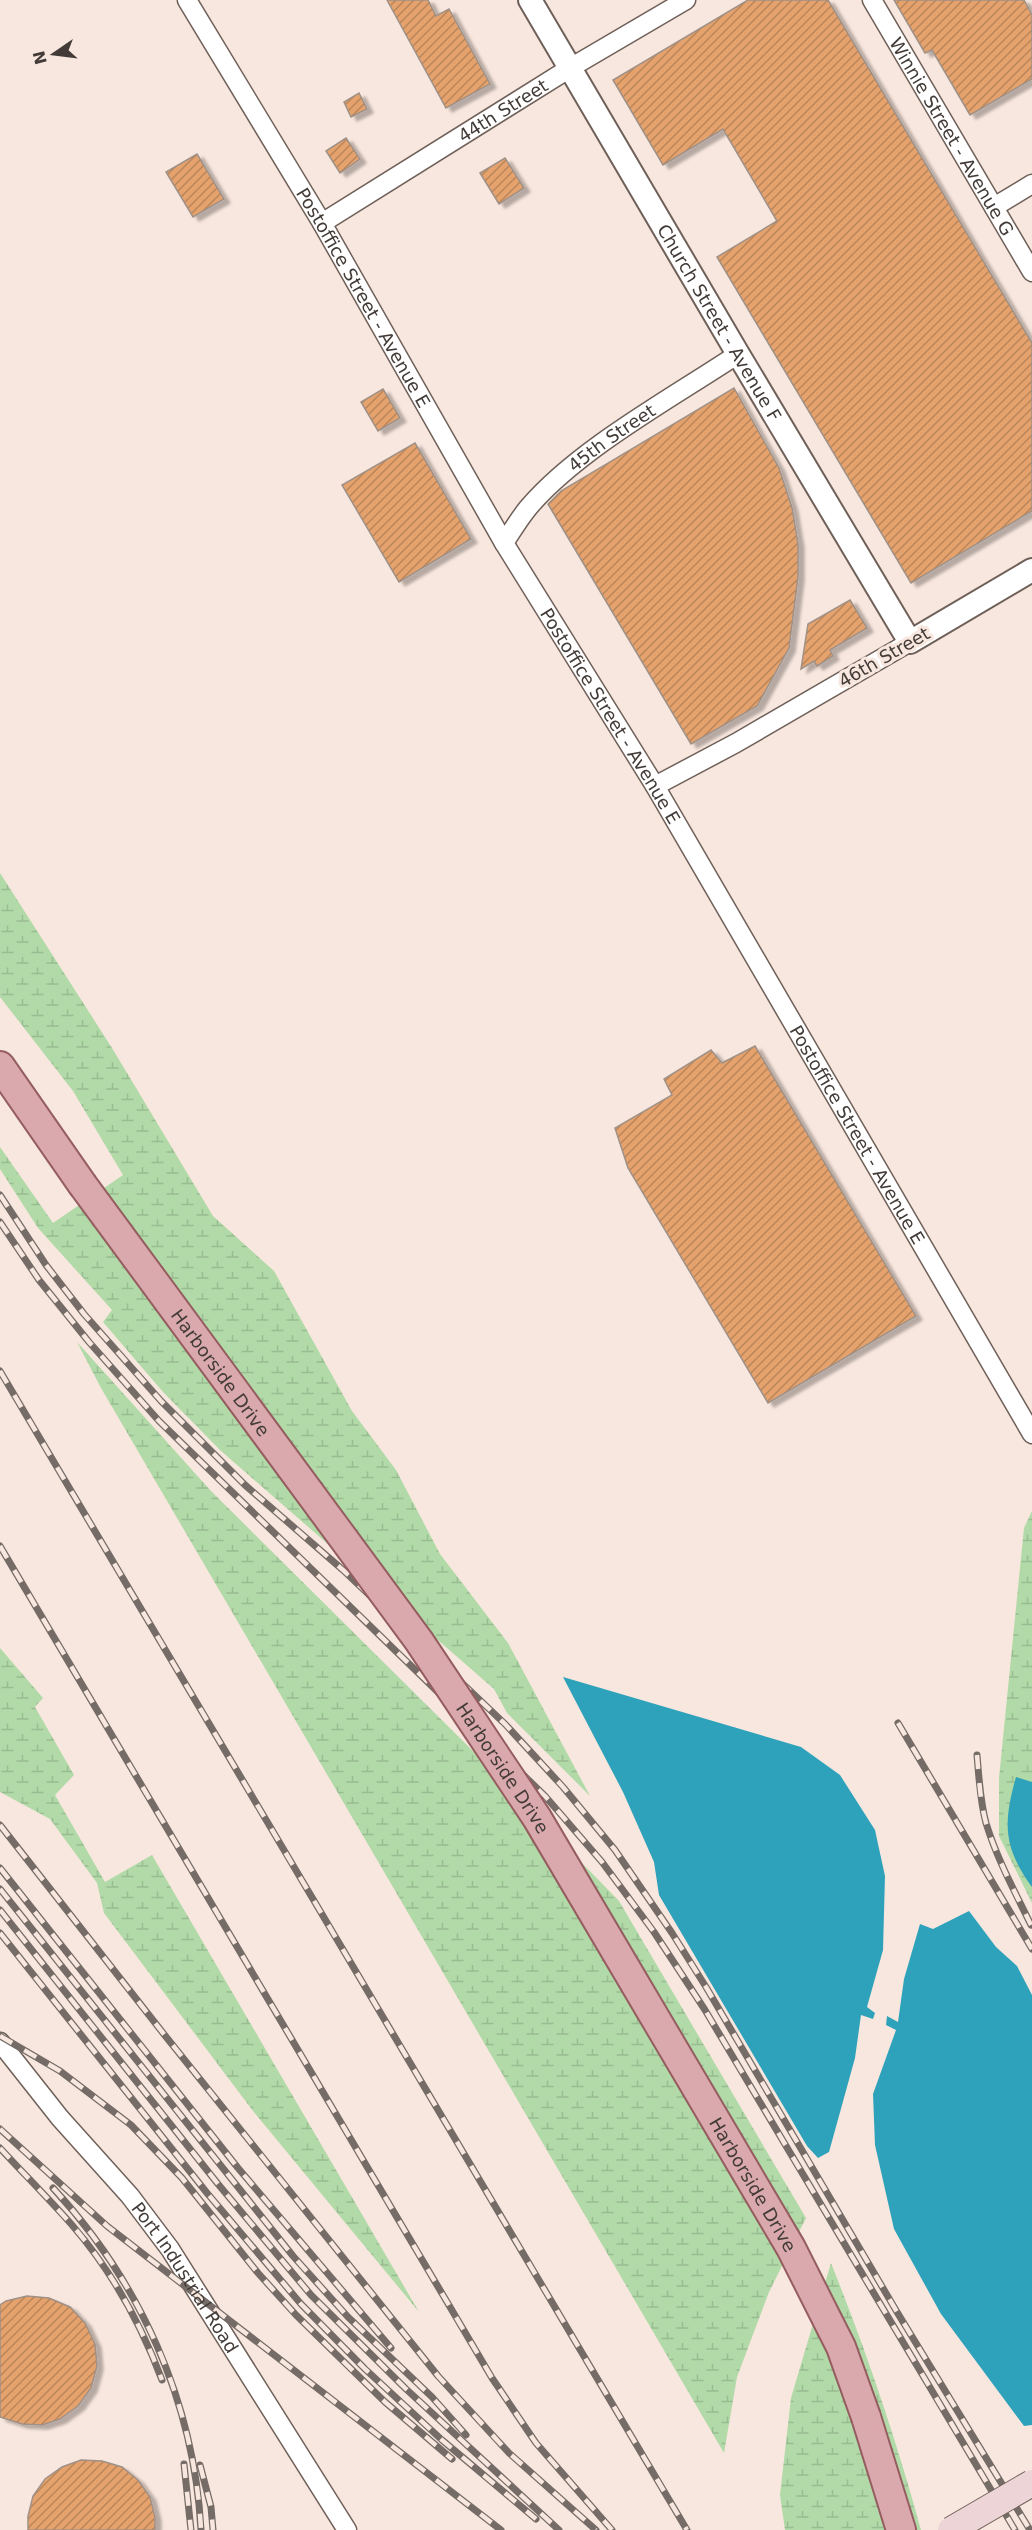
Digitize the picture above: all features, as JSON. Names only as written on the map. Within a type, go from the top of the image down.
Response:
[{"type":"main road","name":"Harborside Drive","points":[[0,1066],[82,1184],[419,1641],[537,1818],[791,2248],[841,2347],[866,2417],[901,2530]]},
{"type":"main road","points":[[951,2530],[1032,2483]]},
{"type":"street","name":"Postoffice Street - Avenue E","points":[[188,0],[322,223],[504,543],[656,786],[1032,1434]]},
{"type":"street","name":"Church Street - Avenue F","points":[[530,0],[910,642]]},
{"type":"street","name":"44th Street","points":[[322,223],[570,68],[686,0]]},
{"type":"street","name":"Winnie Street - Avenue G","points":[[872,0],[1032,272]]},
{"type":"street","points":[[994,207],[1032,184]]},
{"type":"street","name":"45th Street","points":[[504,543],[527,509],[560,475],[612,437],[738,354]]},
{"type":"street","name":"46th Street","points":[[656,786],[735,743],[1032,570]]},
{"type":"street","name":"Port Industrial Road","points":[[0,2042],[60,2118],[130,2196],[170,2249],[347,2530]]},
{"type":"green space","points":[[0,873],[112,1048],[213,1216],[274,1271],[352,1411],[396,1470],[440,1554],[508,1643],[590,1796],[507,1713],[494,1689],[220,1450],[163,1392],[103,1322],[112,1310],[38,1228],[0,1169],[0,1147],[53,1223],[123,1175],[73,1091],[0,997]]},
{"type":"green space","points":[[77,1342],[211,1491],[467,1745],[619,1901],[806,2218],[769,2292],[737,2377],[724,2453],[101,1388]]},
{"type":"green space","points":[[1032,1511],[1032,1903],[999,1836],[999,1778],[1024,1528]]},
{"type":"green space","points":[[0,1648],[43,1698],[35,1707],[74,1775],[55,1795],[105,1882],[152,1855],[419,2312],[253,2111],[104,1913],[97,1883],[50,1819],[0,1792]]},
{"type":"green space","points":[[831,2263],[880,2395],[921,2530],[785,2530],[780,2495],[791,2398]]},
{"type":"water","points":[[563,1677],[801,1747],[840,1775],[875,1830],[885,1876],[883,1950],[867,2007],[875,2013],[873,2019],[861,2015],[855,2058],[829,2152],[818,2158],[807,2146],[659,1895],[654,1862],[623,1792]]},
{"type":"water","points":[[1016,1777],[1032,1782],[1032,1887],[1015,1859],[1008,1834],[1009,1808]]},
{"type":"water","points":[[969,1911],[996,1947],[1017,1966],[1032,1995],[1032,2425],[1024,2426],[941,2314],[894,2229],[875,2145],[873,2094],[896,2030],[886,2025],[887,2016],[898,2022],[904,1979],[920,1924],[933,1929]]},
{"type":"building","points":[[387,0],[428,0],[436,16],[449,9],[490,84],[446,108]]},
{"type":"building","points":[[748,0],[828,0],[1032,343],[1032,511],[911,583],[717,257],[777,221],[723,129],[663,165],[613,80]]},
{"type":"building","points":[[894,0],[1024,0],[1032,15],[1032,79],[970,115],[932,50],[925,53]]},
{"type":"building","points":[[359,93],[367,109],[351,117],[344,102]]},
{"type":"building","points":[[346,138],[360,159],[340,173],[326,151]]},
{"type":"building","points":[[197,154],[224,199],[193,217],[166,172]]},
{"type":"building","points":[[505,158],[524,188],[499,204],[480,173]]},
{"type":"building","points":[[734,388],[779,468],[792,508],[798,544],[798,577],[789,648],[757,706],[691,744],[548,504],[561,491]]},
{"type":"building","points":[[383,389],[400,418],[378,431],[361,402]]},
{"type":"building","points":[[415,443],[471,539],[399,582],[342,485]]},
{"type":"building","points":[[850,600],[867,628],[830,650],[833,656],[817,666],[814,661],[801,669],[808,624]]},
{"type":"building","points":[[755,1046],[916,1316],[768,1403],[628,1168],[615,1128],[672,1095],[664,1079],[711,1050],[722,1063]]},
{"type":"building","points":[[27,2296],[49,2298],[70,2307],[85,2323],[95,2344],[97,2366],[91,2388],[78,2406],[60,2419],[42,2425],[22,2424],[0,2417],[0,2305],[6,2301]]},
{"type":"building","points":[[81,2460],[102,2461],[122,2467],[138,2480],[150,2497],[155,2517],[155,2530],[28,2530],[28,2516],[33,2496],[45,2479],[62,2467]]},
{"type":"railway","points":[[0,1195],[46,1265],[84,1314],[161,1401],[245,1485],[343,1570],[505,1724],[563,1787],[615,1850],[706,1987],[897,2312],[1030,2530]]},
{"type":"railway","points":[[0,1222],[39,1280],[89,1342],[159,1421],[545,1796],[602,1862],[654,1932],[705,2010],[1015,2530]]},
{"type":"railway","points":[[0,1371],[687,2530]]},
{"type":"railway","points":[[0,1546],[492,2378],[536,2443],[612,2530]]},
{"type":"railway","points":[[898,1723],[1032,1949]]},
{"type":"railway","points":[[977,1755],[981,1798],[990,1836],[1031,1925]]},
{"type":"railway","points":[[0,1825],[163,2033],[438,2376],[509,2453],[596,2530]]},
{"type":"railway","points":[[0,1868],[238,2168],[391,2348]]},
{"type":"railway","points":[[0,1889],[293,2256],[348,2317],[432,2397],[466,2435]]},
{"type":"railway","points":[[0,1910],[218,2184],[311,2295],[406,2389],[559,2530]]},
{"type":"railway","points":[[0,1933],[207,2193],[301,2304],[365,2369],[442,2440],[536,2519]]},
{"type":"railway","points":[[0,2036],[60,2071],[131,2125],[182,2178],[258,2273],[296,2315],[385,2402],[452,2459]]},
{"type":"railway","points":[[0,2129],[107,2226],[501,2530]]},
{"type":"railway","points":[[0,2148],[72,2225],[100,2260],[135,2318],[162,2380]]},
{"type":"railway","points":[[53,2188],[84,2224],[112,2263],[157,2346],[174,2390],[187,2435],[196,2482],[201,2530]]},
{"type":"railway","points":[[184,2464],[191,2530]]},
{"type":"railway","points":[[200,2465],[211,2507],[213,2530]]}]
